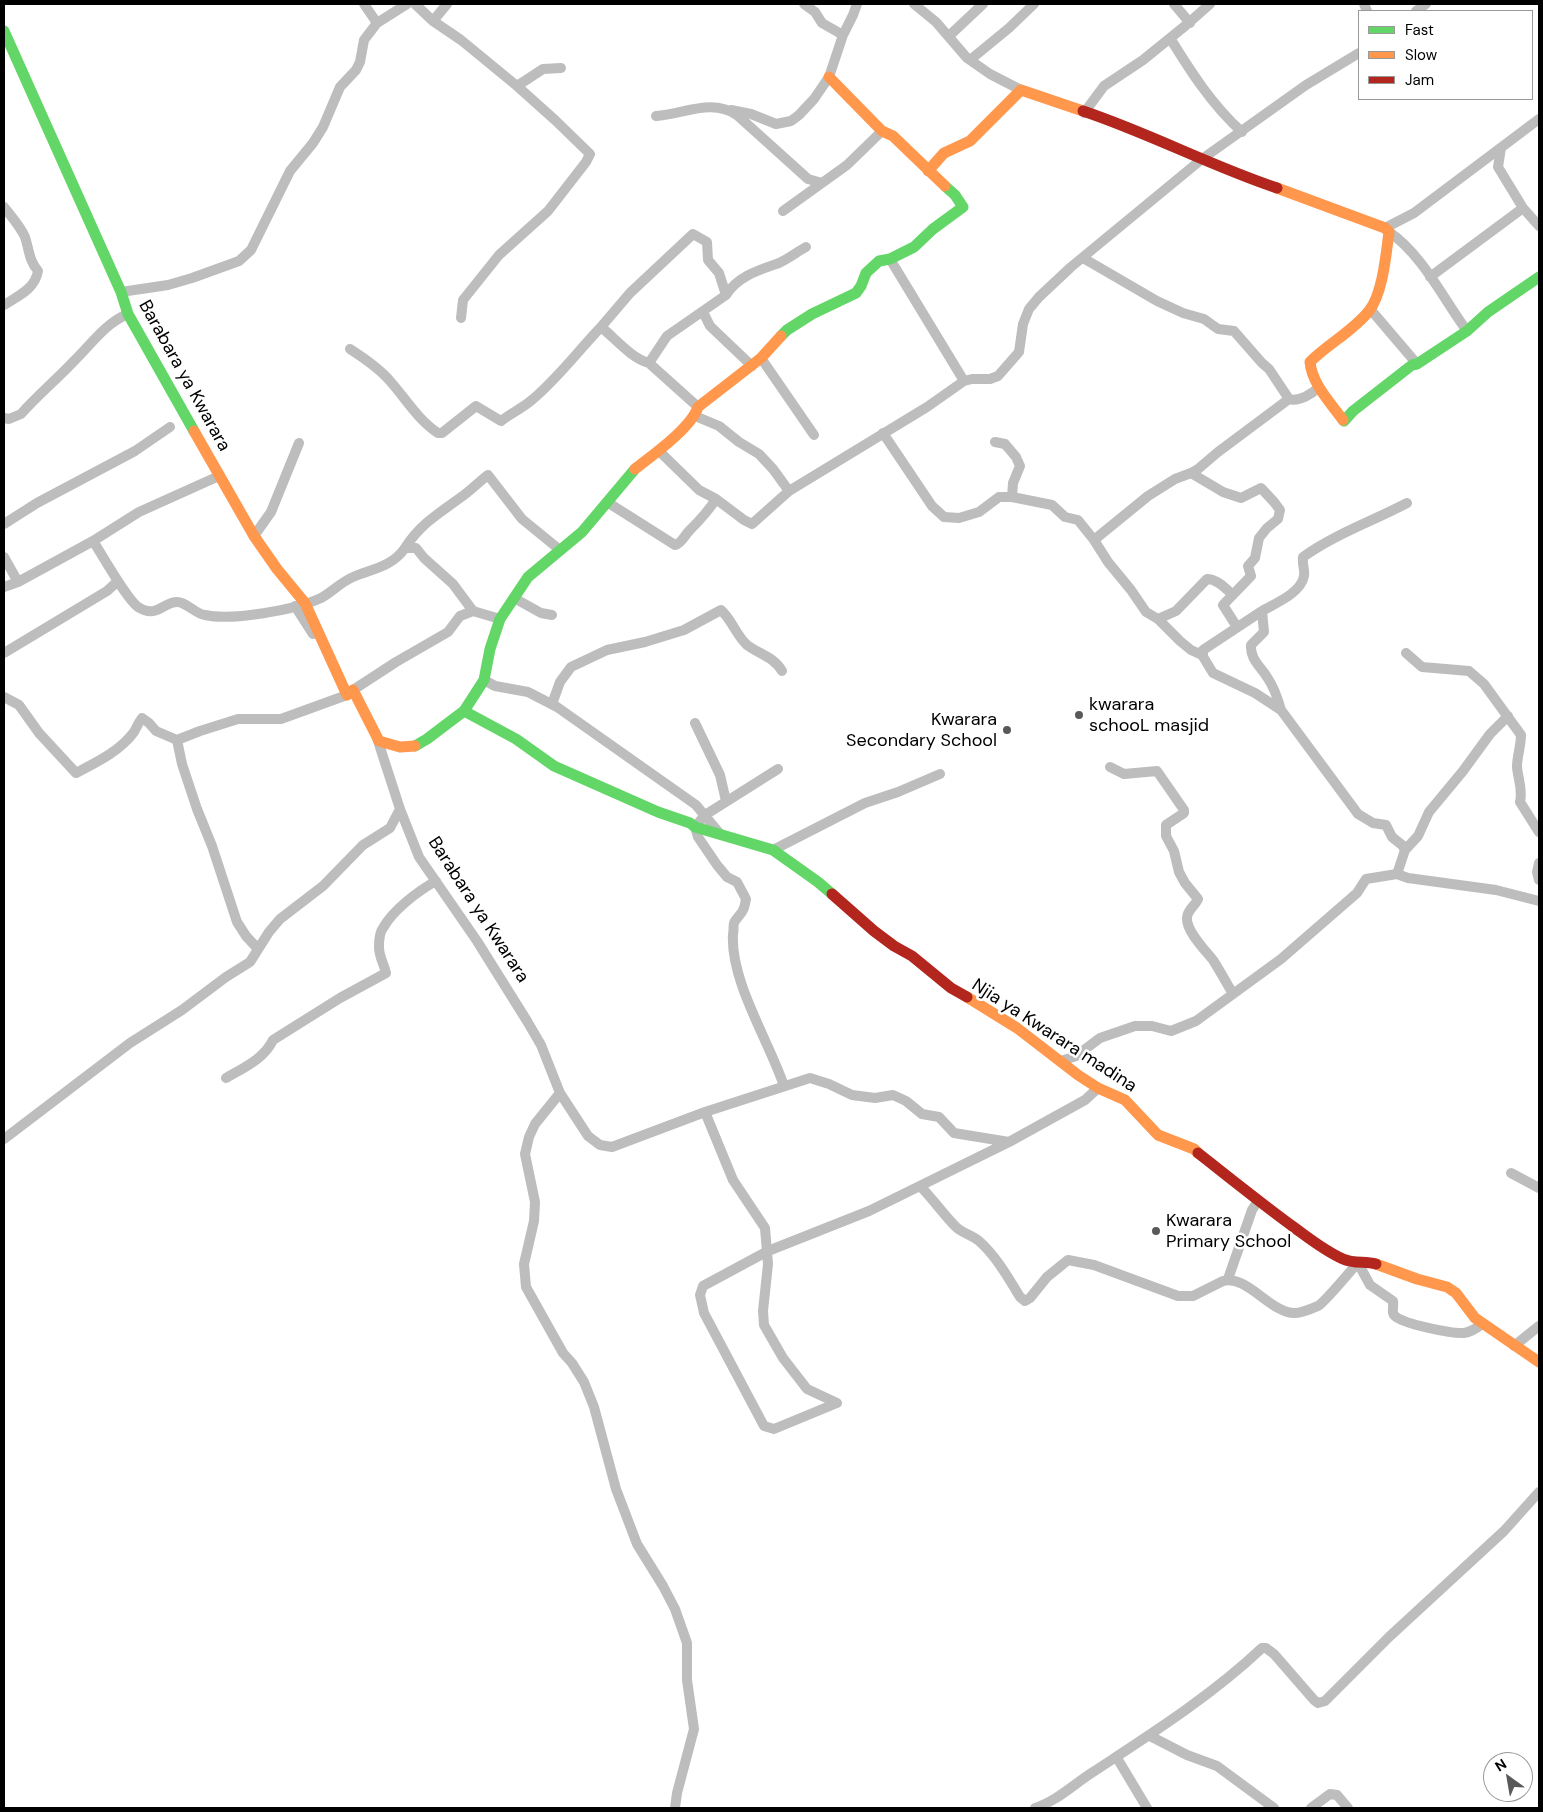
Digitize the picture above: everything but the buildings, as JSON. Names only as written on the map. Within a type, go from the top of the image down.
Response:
[{"type":"street","points":[[364,4],[377,23]]},
{"type":"street","points":[[121,292],[168,285],[199,276],[239,261],[251,250],[290,171],[313,143],[323,127],[340,88],[356,70],[360,62],[364,40],[377,23],[407,4]]},
{"type":"street","points":[[415,4],[433,21],[461,40],[516,86],[590,154],[586,162],[548,211],[499,255],[464,300],[461,318]]},
{"type":"street","points":[[433,21],[448,4]]},
{"type":"street","points":[[804,4],[815,12],[822,23],[843,35]]},
{"type":"street","points":[[656,116],[716,106],[751,114],[776,124],[791,121],[800,115],[814,99],[829,77],[843,35],[857,4]]},
{"type":"street","points":[[914,4],[936,22],[970,60],[990,74],[1021,90],[1112,121],[1242,176],[1287,191],[1387,230],[1411,253],[1467,331]]},
{"type":"street","points":[[949,36],[983,4]]},
{"type":"street","points":[[970,60],[1009,28],[1034,4]]},
{"type":"street","points":[[1174,4],[1190,23]]},
{"type":"street","points":[[1084,112],[1104,86],[1143,60],[1190,23],[1210,4]]},
{"type":"street","name":"Barabara ya Kwarara","points":[[4,31],[121,292],[128,314],[254,536],[300,605],[379,741],[400,809],[420,857],[477,941],[527,1021],[541,1045],[560,1093],[588,1136],[600,1145],[612,1147],[705,1112],[810,1078],[829,1084],[852,1095],[875,1098],[893,1096],[906,1101],[922,1114],[939,1117],[954,1133],[1009,1142]]},
{"type":"street","points":[[1170,38],[1211,100],[1242,132]]},
{"type":"street","points":[[659,451],[699,490],[716,499],[752,524],[789,491],[927,407],[964,381],[990,379],[1001,373],[1019,352],[1023,324],[1029,309],[1038,297],[1202,159],[1313,80],[1358,54]]},
{"type":"street","points":[[516,86],[543,69],[561,68]]},
{"type":"street","points":[[379,741],[400,747],[413,747],[427,739],[464,711],[484,680],[490,649],[500,619],[528,577],[582,532],[633,471],[659,451],[696,412],[761,358],[787,330],[812,314],[856,293],[866,273],[879,261],[890,259],[914,247],[962,207],[962,204],[954,195],[893,136],[882,131],[829,77]]},
{"type":"street","points":[[928,171],[944,153],[970,140],[1021,90]]},
{"type":"street","points":[[730,110],[808,179],[822,183]]},
{"type":"street","points":[[1387,230],[1414,213],[1539,119]]},
{"type":"street","points":[[783,211],[848,165],[882,131]]},
{"type":"street","points":[[1501,148],[1498,167],[1523,208],[1539,226]]},
{"type":"street","points":[[4,207],[21,230],[31,261],[38,271],[37,279],[31,287],[4,305]]},
{"type":"street","points":[[1430,277],[1523,208]]},
{"type":"street","points":[[1387,230],[1381,277],[1371,310],[1310,362],[1309,367],[1319,387],[1344,421],[1353,411],[1412,365],[1417,364],[1467,331],[1488,312],[1539,277]]},
{"type":"street","points":[[350,349],[367,360],[388,379],[423,421],[438,433],[442,433],[476,406],[501,421],[512,412],[523,408],[544,390],[630,293],[693,234],[707,242],[708,260],[719,273],[726,295]]},
{"type":"street","points":[[649,363],[654,353],[668,336],[726,295],[731,287],[755,271],[780,262],[806,247]]},
{"type":"street","points":[[1083,258],[1157,301],[1183,313],[1204,319],[1218,329],[1234,331],[1262,363],[1269,368],[1289,399]]},
{"type":"street","points":[[890,259],[964,381]]},
{"type":"street","points":[[1371,310],[1417,364]]},
{"type":"street","points":[[703,312],[710,326],[752,366]]},
{"type":"street","points":[[4,418],[9,419],[21,414],[79,357],[93,340],[120,317],[128,314]]},
{"type":"street","points":[[600,327],[627,350],[649,363],[696,412],[759,454],[789,491]]},
{"type":"street","points":[[761,358],[814,435]]},
{"type":"street","points":[[1094,540],[1154,492],[1174,479],[1191,473],[1289,399],[1295,400],[1300,398],[1319,387]]},
{"type":"street","points":[[4,524],[37,503],[135,451],[170,427]]},
{"type":"street","points":[[883,433],[932,506],[944,517],[959,518],[979,512],[999,498],[1012,497],[1052,505],[1064,517],[1078,520],[1146,612],[1158,619],[1180,641],[1203,656],[1213,674],[1255,693],[1281,710],[1358,814],[1373,823],[1386,825],[1392,837],[1405,850]]},
{"type":"street","points":[[995,442],[1005,444],[1016,457],[1020,466],[1013,484],[1012,497]]},
{"type":"street","points":[[254,536],[271,512],[299,443]]},
{"type":"street","points":[[1191,473],[1223,492],[1241,498],[1261,488],[1280,510],[1278,519],[1259,538],[1255,558],[1248,566],[1251,576],[1223,605],[1237,627]]},
{"type":"street","points":[[93,541],[118,581],[137,606],[148,611],[160,610],[179,602],[203,616],[234,616],[269,612],[320,598],[352,578],[379,569],[400,554],[414,534],[434,515],[465,494],[488,474],[522,519],[560,550]]},
{"type":"street","points":[[4,587],[18,582],[93,541],[139,512],[173,495],[219,476]]},
{"type":"street","points":[[607,502],[675,545],[680,543],[690,530],[706,515],[716,499]]},
{"type":"street","points":[[1203,656],[1203,650],[1293,592],[1302,584],[1304,573],[1303,557],[1315,548],[1407,503]]},
{"type":"street","points":[[405,548],[416,548],[424,558],[453,584],[473,611],[500,619]]},
{"type":"street","points":[[4,556],[18,582]]},
{"type":"street","points":[[1158,619],[1176,611],[1207,579],[1220,584],[1233,595]]},
{"type":"street","points":[[4,653],[107,591],[118,581]]},
{"type":"street","points":[[514,598],[541,613],[552,615]]},
{"type":"street","points":[[552,704],[560,682],[571,667],[607,650],[645,642],[684,630],[722,610],[745,643],[774,661],[782,671]]},
{"type":"street","points":[[4,697],[19,705],[39,733],[76,773],[102,760],[121,746],[135,731],[142,718],[156,731],[177,740],[238,719],[281,719],[350,693],[396,662],[448,632],[460,616],[473,611]]},
{"type":"street","points":[[1262,611],[1264,632],[1251,645],[1251,653],[1277,694],[1281,710]]},
{"type":"street","points":[[1406,653],[1422,667],[1469,671],[1484,684],[1508,716],[1521,735],[1518,755],[1518,772],[1522,788],[1520,802],[1539,832]]},
{"type":"street","points":[[484,680],[496,686],[528,692],[552,704],[696,805],[720,834]]},
{"type":"street","points":[[464,711],[516,739],[554,766],[696,827],[772,850],[865,803],[898,792],[940,774]]},
{"type":"street","points":[[1397,874],[1405,850],[1418,836],[1429,812],[1463,771],[1490,734],[1508,716]]},
{"type":"street","points":[[694,723],[720,775],[726,801]]},
{"type":"street","points":[[177,740],[182,764],[237,922],[258,949]]},
{"type":"street","points":[[1110,766],[1124,774],[1156,771],[1184,810],[1184,813],[1166,825],[1166,836],[1174,851],[1179,872],[1198,899],[1196,904],[1187,913],[1186,920],[1193,934],[1213,961],[1233,994]]},
{"type":"street","points":[[696,827],[706,815],[778,769]]},
{"type":"street","points":[[4,1139],[130,1043],[182,1010],[226,977],[250,962],[280,920],[323,886],[362,845],[390,828],[400,809]]},
{"type":"street","points":[[696,827],[698,837],[717,865],[727,877],[737,882],[746,899],[743,911],[734,922],[733,942],[735,960],[749,1001],[784,1086]]},
{"type":"street","name":"Njia ya Kwarara madina","points":[[772,850],[818,882],[874,931],[894,946],[912,956],[951,988],[1017,1028],[1098,1088],[1125,1100],[1158,1135],[1194,1149],[1258,1201],[1323,1248],[1344,1260],[1383,1265],[1417,1279],[1447,1287],[1456,1294],[1482,1324],[1539,1362]]},
{"type":"street","points":[[1539,863],[1537,872],[1539,880]]},
{"type":"street","points":[[1061,1061],[1076,1056],[1100,1038],[1136,1026],[1152,1026],[1171,1030],[1196,1021],[1281,959],[1357,893],[1366,879],[1397,874],[1408,878],[1496,890],[1539,901]]},
{"type":"street","points":[[226,1078],[255,1061],[269,1050],[273,1040],[340,998],[386,973],[380,960],[379,948],[382,928],[401,906],[436,881]]},
{"type":"street","points":[[705,1112],[734,1180],[765,1228],[768,1251],[768,1264],[763,1311],[764,1325],[783,1358],[807,1389],[837,1403],[774,1429],[764,1426],[704,1313],[700,1294],[704,1286],[768,1251],[868,1211],[1009,1142],[1085,1100],[1098,1088]]},
{"type":"street","points":[[560,1093],[535,1124],[529,1137],[526,1154],[535,1202],[534,1221],[524,1264],[526,1287],[563,1353],[584,1382],[594,1407],[616,1489],[637,1544],[676,1609],[686,1643],[687,1680],[694,1729],[676,1793],[675,1808]]},
{"type":"street","points":[[1511,1173],[1539,1188]]},
{"type":"street","points":[[920,1186],[958,1230],[976,1239],[990,1251],[1020,1297],[1025,1301],[1030,1298],[1046,1277],[1068,1260],[1094,1264],[1178,1296],[1193,1296],[1228,1279],[1237,1281],[1280,1308],[1296,1313],[1319,1305],[1358,1263],[1370,1285],[1393,1301],[1393,1312],[1396,1317],[1419,1327],[1464,1333],[1476,1329],[1482,1324]]},
{"type":"street","points":[[1228,1279],[1252,1210],[1258,1201]]},
{"type":"street","points":[[1514,1346],[1539,1326]]},
{"type":"street","points":[[1035,1808],[1057,1797],[1150,1736],[1210,1691],[1262,1648],[1266,1648],[1274,1654],[1314,1700],[1318,1703],[1324,1701],[1389,1637],[1504,1531],[1539,1492]]},
{"type":"street","points":[[1150,1736],[1187,1755],[1217,1766],[1274,1808]]},
{"type":"street","points":[[1117,1758],[1147,1808]]},
{"type":"street","points":[[1311,1808],[1330,1794],[1337,1795],[1348,1808]]},
{"type":"traffic: fast","points":[[4,31],[121,292],[128,314],[194,431]]},
{"type":"traffic: fast","points":[[781,336],[812,314],[856,293],[866,273],[879,261],[890,259],[914,247],[933,229],[963,207],[955,195],[945,186]]},
{"type":"traffic: fast","points":[[1343,420],[1412,365],[1417,364],[1467,331],[1488,312],[1539,277]]},
{"type":"traffic: fast","points":[[415,746],[464,711],[484,680],[490,649],[500,619],[528,577],[582,532],[635,469]]},
{"type":"traffic: fast","points":[[464,711],[516,739],[554,766],[658,812],[690,823],[695,827],[773,850],[832,894]]},
{"type":"traffic: slow","points":[[829,77],[882,131],[893,136],[945,186]]},
{"type":"traffic: slow","points":[[928,171],[944,153],[970,141],[1021,90],[1083,111]]},
{"type":"traffic: slow","points":[[1277,188],[1385,228],[1389,232],[1381,284],[1374,303],[1356,325],[1310,362],[1314,378],[1327,400],[1343,420]]},
{"type":"traffic: slow","points":[[635,469],[680,432],[688,424],[698,407],[761,358],[781,336]]},
{"type":"traffic: slow","points":[[194,431],[254,536],[277,569],[305,603],[347,695],[353,690],[379,741],[400,747],[415,746]]},
{"type":"traffic: slow","points":[[967,997],[1017,1028],[1078,1075],[1098,1088],[1125,1100],[1158,1135],[1194,1149],[1198,1153]]},
{"type":"traffic: slow","points":[[1376,1264],[1417,1279],[1447,1287],[1456,1293],[1475,1318],[1539,1362]]},
{"type":"traffic: jam","points":[[1083,111],[1277,188]]},
{"type":"traffic: jam","points":[[832,894],[874,931],[894,946],[912,956],[951,988],[967,997]]},
{"type":"traffic: jam","points":[[1198,1153],[1270,1210],[1324,1249],[1347,1261],[1376,1264]]},
{"type":"place","name":"kwarara schooL masjid","points":[[1079,715]]},
{"type":"place","name":"Kwarara Secondary School","points":[[1007,730]]},
{"type":"place","name":"Kwarara Primary School","points":[[1156,1231]]}]
